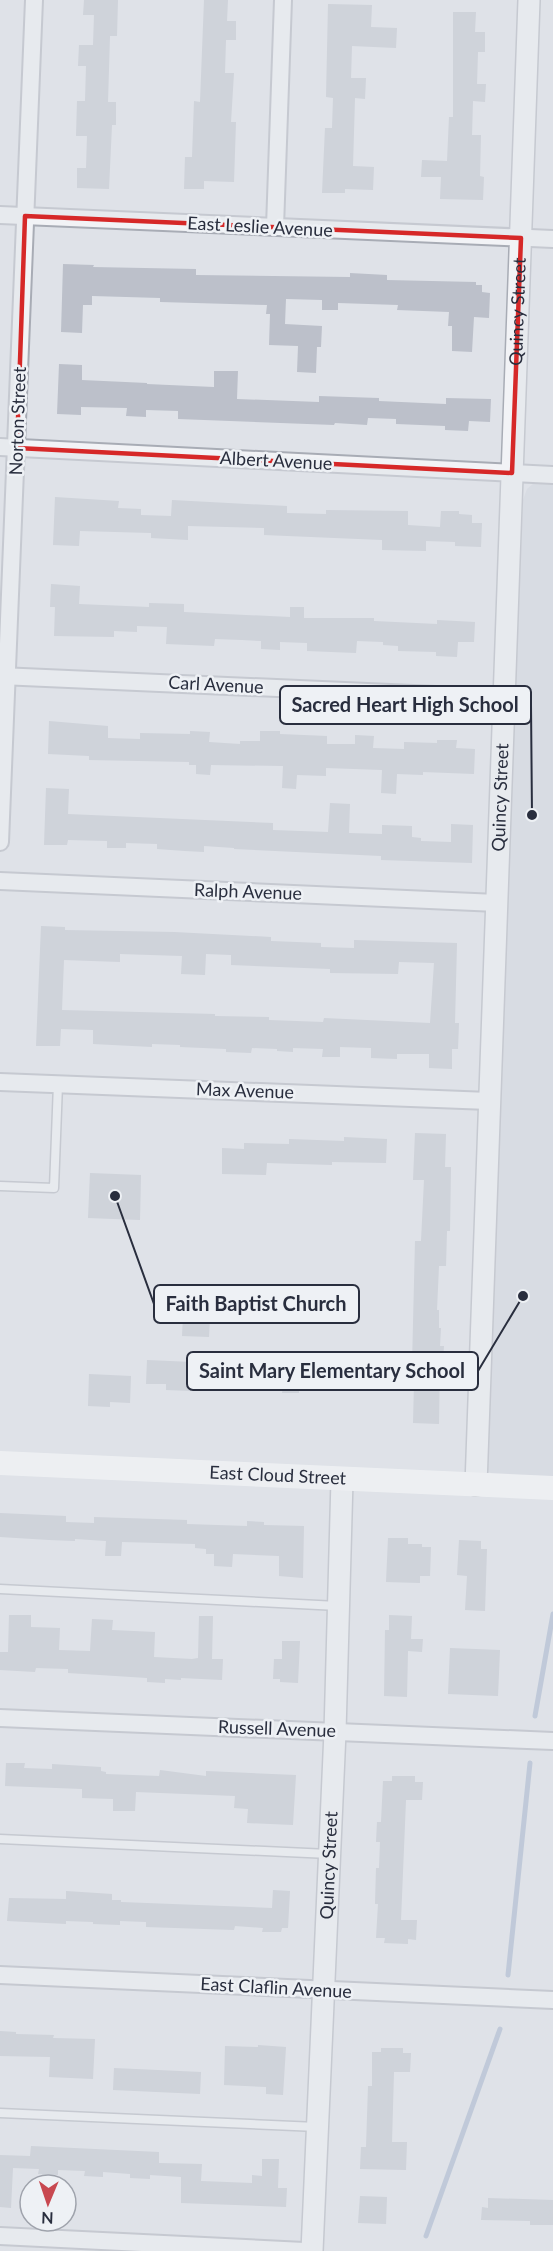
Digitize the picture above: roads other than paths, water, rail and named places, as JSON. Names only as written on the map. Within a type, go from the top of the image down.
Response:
[{"type":"main road","name":"East Cloud Street","points":[[0,1463],[553,1488]]},
{"type":"street","name":"Norton Street","points":[[0,842],[4,676],[17,448],[34,0]]},
{"type":"street","points":[[275,227],[284,0]]},
{"type":"street","name":"Quincy Street","points":[[476,1485],[529,0]]},
{"type":"street","name":"East Leslie Avenue","points":[[0,215],[553,239]]},
{"type":"street","name":"Albert Avenue","points":[[0,447],[553,475]]},
{"type":"street","name":"Carl Avenue","points":[[4,676],[504,698]]},
{"type":"street","name":"Ralph Avenue","points":[[0,881],[497,903]]},
{"type":"street","name":"Max Avenue","points":[[0,1082],[489,1101]]},
{"type":"street","name":"Quincy Street","points":[[312,2251],[330,1854],[342,1480]]},
{"type":"street","name":"Russell Avenue","points":[[0,1718],[553,1741]]},
{"type":"street","name":"East Claflin Avenue","points":[[0,1975],[553,2000]]},
{"type":"street","points":[[0,2236],[304,2251]]},
{"type":"lane","points":[[0,1186],[54,1188],[58,1084]]},
{"type":"lane","points":[[0,1589],[338,1606]]},
{"type":"lane","points":[[0,1839],[330,1854]]},
{"type":"lane","points":[[0,2113],[318,2127]]},
{"type":"waterway","points":[[535,1716],[553,1614]]},
{"type":"waterway","points":[[508,1975],[530,1763]]},
{"type":"waterway","points":[[426,2236],[500,2029]]},
{"type":"place","name":"Sacred Heart High School","points":[[532,815]]},
{"type":"place","name":"Faith Baptist Church","points":[[115,1196]]},
{"type":"place","name":"Saint Mary Elementary School","points":[[523,1296]]}]
